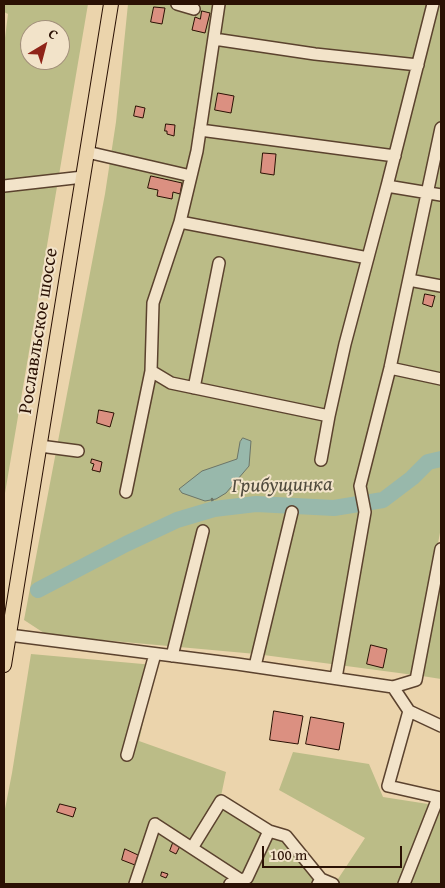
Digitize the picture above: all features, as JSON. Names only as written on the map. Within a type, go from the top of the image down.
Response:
[{"type":"main road","name":"Рославльское шоссе","points":[[4,665],[111,4]]},
{"type":"lane","points":[[177,4],[194,9]]},
{"type":"lane","points":[[126,492],[151,371],[153,303],[180,222],[191,176],[219,4]]},
{"type":"lane","points":[[321,460],[345,344],[433,4]]},
{"type":"lane","points":[[214,39],[315,54],[418,65]]},
{"type":"lane","points":[[336,678],[366,512],[360,486],[390,368],[441,128]]},
{"type":"lane","points":[[200,130],[395,156]]},
{"type":"lane","points":[[87,152],[191,176]]},
{"type":"lane","points":[[4,186],[83,177]]},
{"type":"lane","points":[[387,186],[441,195]]},
{"type":"lane","points":[[180,222],[368,258]]},
{"type":"lane","points":[[194,388],[219,263]]},
{"type":"lane","points":[[409,280],[441,286]]},
{"type":"lane","points":[[390,368],[441,379]]},
{"type":"lane","points":[[151,371],[171,383],[329,416]]},
{"type":"lane","points":[[40,446],[78,451]]},
{"type":"lane","points":[[255,666],[292,512]]},
{"type":"lane","points":[[172,656],[203,531]]},
{"type":"lane","points":[[9,635],[255,666],[393,687],[416,680],[441,549]]},
{"type":"lane","points":[[127,755],[155,654]]},
{"type":"lane","points":[[393,687],[409,711],[441,726]]},
{"type":"lane","points":[[404,884],[440,798],[388,786],[409,711]]},
{"type":"lane","points":[[192,848],[221,801],[269,831],[286,836],[320,882],[333,884]]},
{"type":"lane","points":[[135,884],[155,824],[192,848],[236,882],[248,878],[269,831]]},
{"type":"green space","points":[[4,4],[88,4],[4,499],[4,46],[8,14],[4,12]]},
{"type":"green space","points":[[128,4],[441,4],[441,527],[414,675],[256,654],[47,635],[24,620],[105,194],[116,122]]},
{"type":"green space","points":[[441,562],[441,679],[422,676]]},
{"type":"green space","points":[[31,654],[143,664],[156,663],[139,741],[226,772],[221,796],[286,833],[326,878],[336,882],[365,838],[279,790],[293,752],[369,764],[383,797],[441,806],[441,884],[4,884],[4,814]]},
{"type":"shaded area","points":[[243,438],[251,441],[249,466],[226,493],[216,499],[205,501],[182,493],[179,489],[202,471],[237,459],[240,442]]},
{"type":"building","points":[[154,7],[165,8],[162,24],[151,22]]},
{"type":"building","points":[[202,11],[210,13],[205,33],[192,30],[195,17],[200,19]]},
{"type":"building","points":[[218,93],[234,96],[231,113],[215,110]]},
{"type":"building","points":[[136,106],[145,108],[143,118],[134,116]]},
{"type":"building","points":[[166,124],[175,125],[174,136],[167,134],[167,131],[165,131]]},
{"type":"building","points":[[263,153],[276,154],[274,175],[261,173]]},
{"type":"building","points":[[151,176],[182,183],[180,194],[173,192],[172,199],[157,196],[158,190],[148,188]]},
{"type":"building","points":[[425,294],[435,296],[432,307],[423,304]]},
{"type":"building","points":[[99,410],[114,413],[110,427],[97,423]]},
{"type":"building","points":[[92,459],[102,462],[100,472],[92,470],[94,464],[91,463]]},
{"type":"building","points":[[371,645],[387,649],[383,668],[367,664]]},
{"type":"building","points":[[274,711],[303,716],[298,744],[270,740]]},
{"type":"building","points":[[311,717],[344,723],[339,750],[306,744]]},
{"type":"building","points":[[60,804],[76,808],[73,817],[57,812]]},
{"type":"building","points":[[173,843],[180,846],[176,854],[170,851]]},
{"type":"building","points":[[125,849],[138,855],[135,865],[122,860]]},
{"type":"building","points":[[162,872],[168,874],[166,878],[161,876]]},
{"type":"waterway","name":"Грибущинка","points":[[38,590],[126,544],[177,520],[214,509],[256,504],[334,508],[383,500],[412,478],[428,462],[441,459]]},
{"type":"waterway","points":[[212,499],[214,509]]}]
